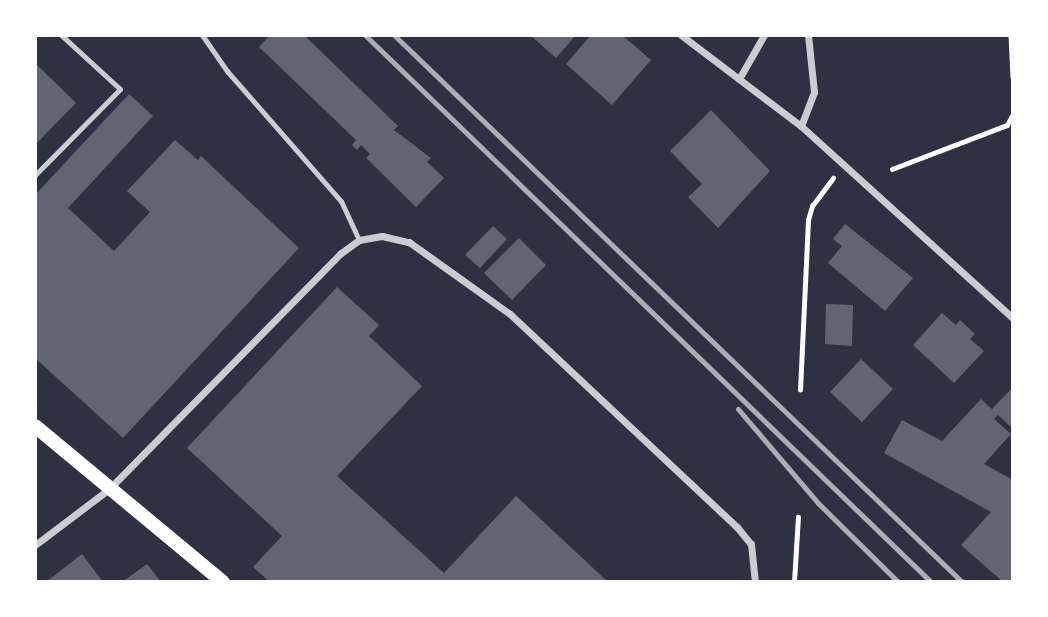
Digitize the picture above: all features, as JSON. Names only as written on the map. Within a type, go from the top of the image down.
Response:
[{"type":"main road","points":[[35,426],[223,582]]},
{"type":"street","points":[[681,35],[801,126],[1013,318]]},
{"type":"street","points":[[739,79],[764,35]]},
{"type":"street","points":[[801,126],[810,112],[814,92],[808,35]]},
{"type":"street","points":[[35,545],[109,489],[341,253],[359,240],[382,236],[409,242],[510,314],[737,527],[751,544],[755,582]]},
{"type":"lane","points":[[35,175],[120,89],[61,35]]},
{"type":"lane","points":[[202,35],[227,71],[341,201],[359,240]]},
{"type":"path","points":[[1011,35],[1013,77]]},
{"type":"path","points":[[892,169],[1007,125],[1013,114]]},
{"type":"path","points":[[800,390],[808,220],[827,185]]},
{"type":"path","points":[[794,582],[798,517]]},
{"type":"building","points":[[270,35],[304,35],[398,126],[394,130],[431,158],[427,162],[444,178],[416,207],[366,158],[370,154],[361,145],[357,150],[352,145],[356,140],[259,47]]},
{"type":"building","points":[[530,35],[576,35],[556,58]]},
{"type":"building","points":[[591,35],[622,35],[651,60],[612,105],[566,64]]},
{"type":"building","points":[[35,63],[76,103],[35,145]]},
{"type":"building","points":[[129,94],[153,116],[68,208],[114,251],[150,212],[127,191],[175,140],[198,160],[201,156],[299,248],[123,438],[35,358],[35,195]]},
{"type":"building","points":[[711,110],[770,171],[718,228],[688,197],[702,184],[670,151]]},
{"type":"building","points":[[845,224],[913,278],[885,311],[828,263],[842,246],[833,239]]},
{"type":"building","points":[[493,226],[507,239],[480,268],[465,255]]},
{"type":"building","points":[[519,238],[546,265],[512,300],[484,273]]},
{"type":"building","points":[[337,287],[379,325],[369,336],[422,386],[337,476],[444,573],[516,496],[608,582],[270,582],[253,567],[282,536],[187,448]]},
{"type":"building","points":[[826,304],[853,305],[852,346],[825,344]]},
{"type":"building","points":[[942,313],[956,325],[960,320],[975,334],[970,339],[984,351],[954,383],[913,345]]},
{"type":"building","points":[[861,359],[893,389],[862,422],[830,392]]},
{"type":"building","points":[[1013,387],[1013,429],[998,415],[994,419],[1011,434],[984,464],[1013,480],[1013,582],[1003,582],[961,545],[991,512],[884,453],[902,420],[942,441],[981,399],[992,409]]},
{"type":"building","points":[[82,554],[103,582],[46,582]]},
{"type":"building","points":[[147,564],[161,582],[122,582]]},
{"type":"railway","points":[[365,35],[931,582]]},
{"type":"railway","points":[[394,35],[962,582]]},
{"type":"railway","points":[[738,409],[818,503],[898,582]]}]
